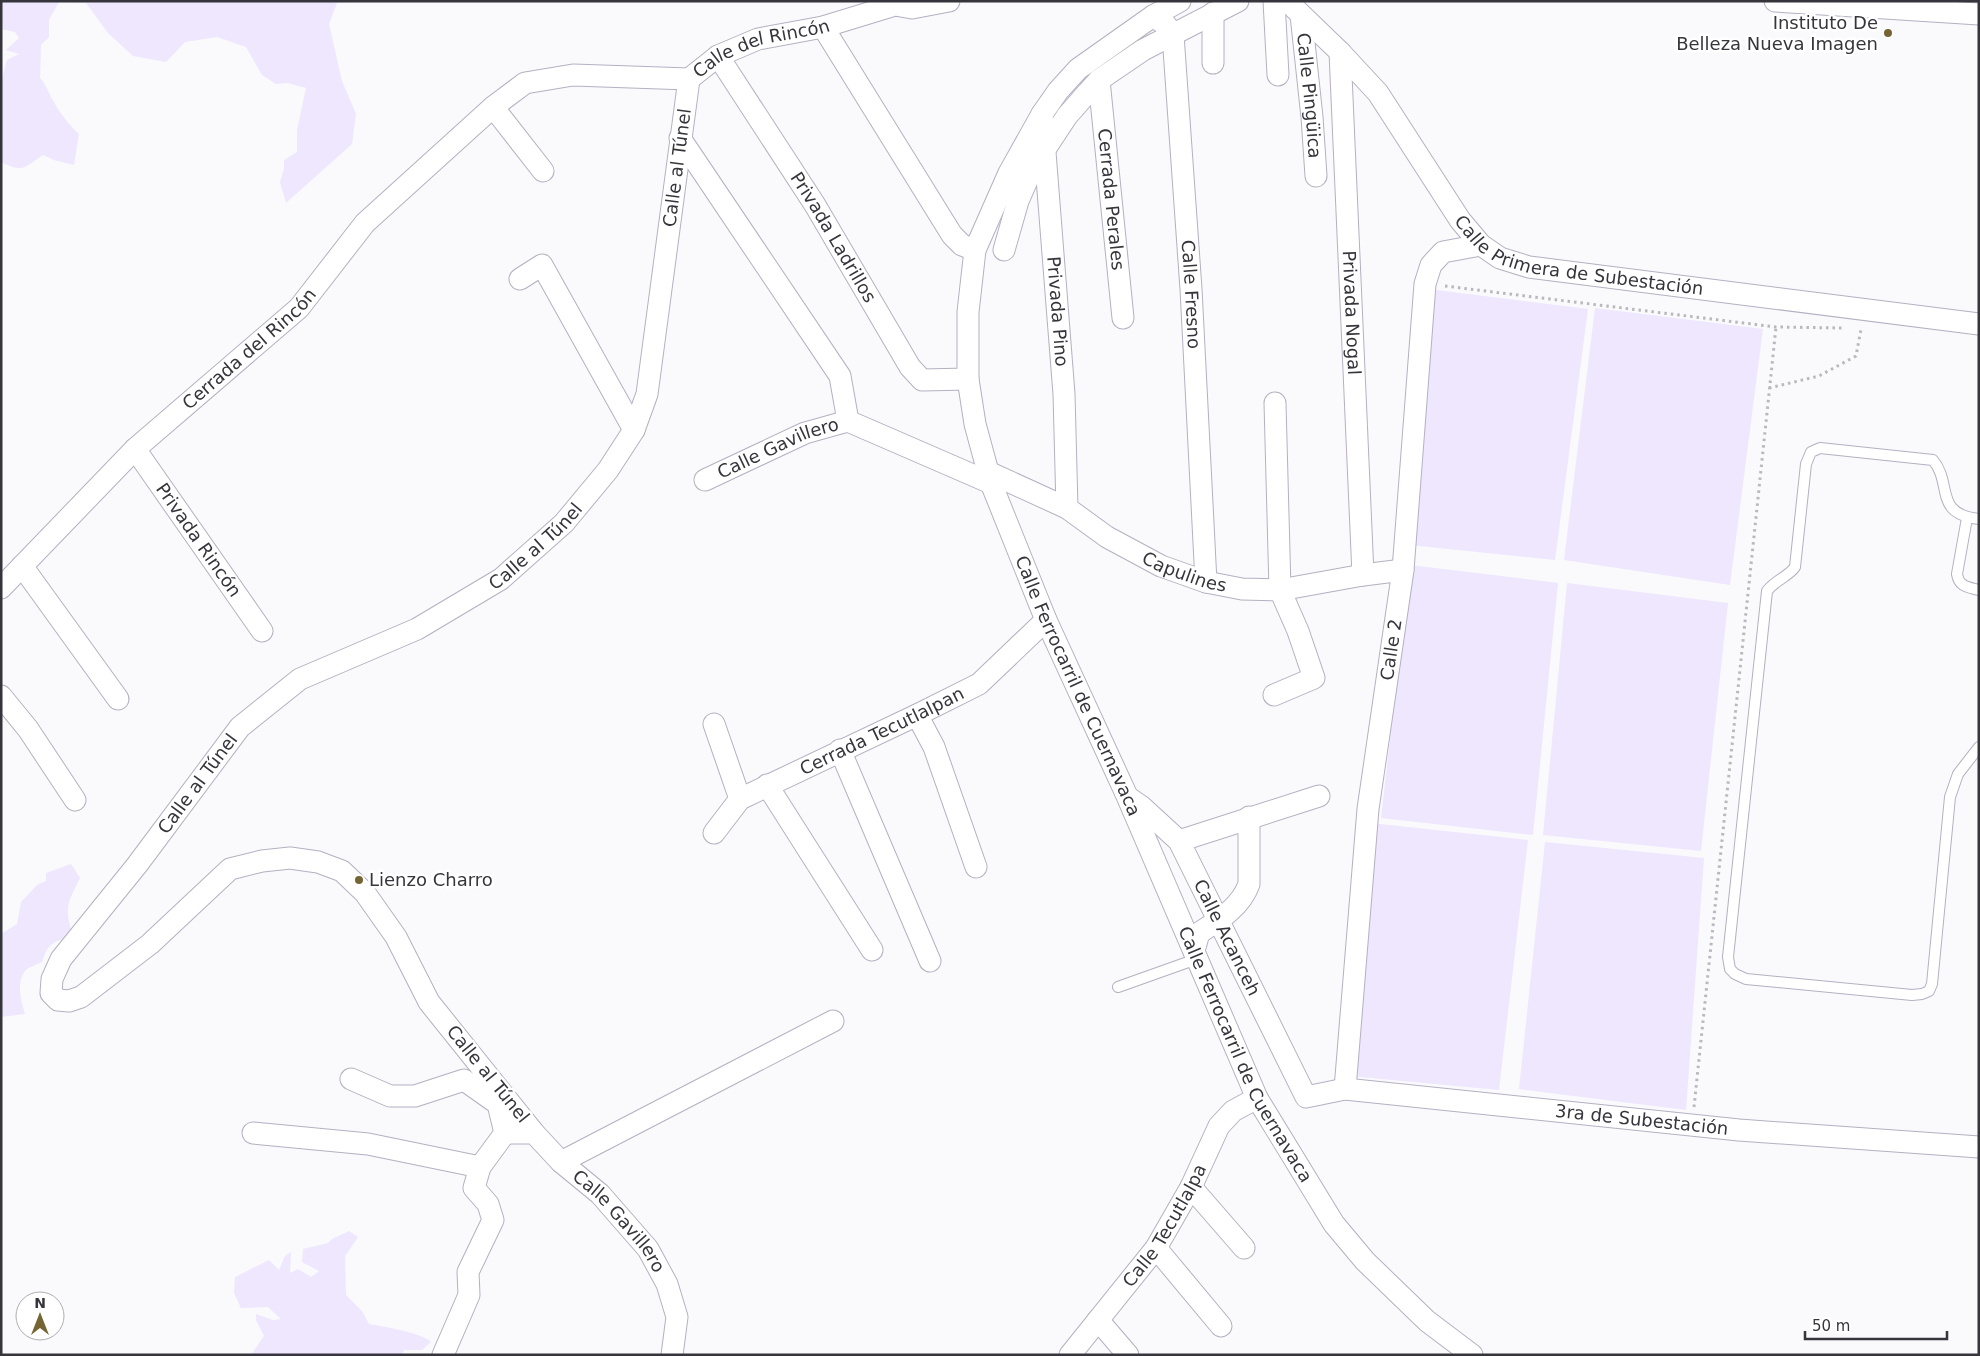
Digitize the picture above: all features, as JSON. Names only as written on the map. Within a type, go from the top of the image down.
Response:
[{"type":"street","name":"Calle del Rincón","points":[[493,107],[525,83],[573,75],[689,79],[718,56],[758,39],[823,27],[895,3],[912,8],[949,1]]},
{"type":"street","name":"Calle Ferrocarril de Cuernavaca","points":[[1180,1],[1153,16],[1078,69],[1058,91],[1042,114],[1009,173],[974,250],[968,312],[968,379],[975,424],[989,477],[1046,620],[1127,796],[1257,1098],[1334,1224],[1365,1261],[1427,1321],[1472,1355]]},
{"type":"street","points":[[1004,250],[1018,201],[1032,169],[1067,116],[1099,80],[1143,50],[1238,1]]},
{"type":"street","points":[[1274,1],[1278,75]]},
{"type":"street","points":[[1776,1],[1979,14]]},
{"type":"street","name":"Calle Primera de Subestación","points":[[1294,8],[1340,52],[1378,93],[1460,220],[1481,245],[1500,258],[1530,267],[1863,319],[1979,324]]},
{"type":"street","name":"Calle Pingüica","points":[[1294,8],[1312,117],[1316,176]]},
{"type":"street","points":[[1213,13],[1214,63]]},
{"type":"street","points":[[1153,16],[1166,25],[1173,35]]},
{"type":"street","points":[[823,27],[952,235],[962,245],[974,250]]},
{"type":"street","name":"Calle Fresno","points":[[1173,35],[1191,289],[1206,582]]},
{"type":"street","name":"Privada Nogal","points":[[1340,52],[1362,575]]},
{"type":"street","name":"Privada Ladrillos","points":[[718,56],[815,205],[910,367],[922,380],[968,379]]},
{"type":"street","name":"Calle al Túnel","points":[[534,1133],[429,1002],[396,937],[365,893],[342,871],[318,862],[281,859],[230,868],[150,944],[81,996],[69,1001],[58,1000],[51,993],[52,979],[61,959],[88,929],[240,727],[300,678],[417,629],[501,579],[564,523],[608,470],[634,430],[647,394],[689,79]]},
{"type":"street","name":"Cerrada Perales","points":[[1099,80],[1123,318]]},
{"type":"street","points":[[493,107],[543,171]]},
{"type":"street","name":"Cerrada del Rincón","points":[[1,588],[135,449],[299,308],[365,223],[493,107]]},
{"type":"street","name":"Privada Pino","points":[[1042,114],[1064,394],[1067,508]]},
{"type":"street","points":[[680,138],[840,376],[848,421]]},
{"type":"street","name":"Calle 2","points":[[1345,1089],[1368,809],[1403,570],[1425,284],[1431,264],[1442,252],[1481,245]]},
{"type":"street","points":[[520,279],[542,266],[634,430]]},
{"type":"street","points":[[1274,696],[1314,678],[1298,631],[1280,590],[1275,403]]},
{"type":"street","name":"Calle Gavillero","points":[[705,480],[805,433],[848,421],[989,477]]},
{"type":"street","name":"Privada Rincón","points":[[135,449],[262,631]]},
{"type":"street","name":"Capulines","points":[[989,477],[1067,508],[1107,537],[1161,566],[1206,582],[1242,589],[1280,590],[1362,575],[1403,570]]},
{"type":"street","points":[[22,566],[118,699]]},
{"type":"street","name":"Cerrada Tecutlalpan","points":[[714,833],[740,799],[979,684],[1046,620]]},
{"type":"street","points":[[1,696],[28,729],[75,800]]},
{"type":"street","points":[[917,715],[934,747],[976,867]]},
{"type":"street","points":[[714,724],[740,799]]},
{"type":"street","points":[[840,750],[930,961]]},
{"type":"street","points":[[767,785],[872,950]]},
{"type":"street","name":"Calle Acanceh","points":[[1127,796],[1142,806],[1179,840],[1306,1097]]},
{"type":"street","points":[[1179,840],[1319,796]]},
{"type":"street","points":[[1194,951],[1199,933],[1220,921],[1246,893],[1249,884],[1249,817]]},
{"type":"street","points":[[561,1162],[833,1021]]},
{"type":"street","points":[[352,1079],[390,1096],[415,1096],[464,1080],[498,1104],[505,1133],[480,1167],[474,1188],[488,1204],[493,1220],[468,1272],[469,1295],[443,1355]]},
{"type":"street","name":"3ra de Subestación","points":[[1306,1097],[1345,1089],[1692,1125],[1979,1147]]},
{"type":"street","name":"Calle Tecutlalpa","points":[[1070,1355],[1156,1248],[1191,1188],[1220,1126],[1233,1111],[1257,1098]]},
{"type":"street","points":[[253,1133],[368,1144],[480,1167]]},
{"type":"street","points":[[505,1133],[534,1133]]},
{"type":"street","name":"Calle Gavillero","points":[[534,1133],[561,1162],[600,1194],[648,1250],[667,1284],[677,1317],[672,1355]]},
{"type":"street","points":[[1191,1188],[1244,1248]]},
{"type":"street","points":[[1156,1248],[1221,1326]]},
{"type":"street","points":[[1098,1320],[1128,1355]]},
{"type":"lane","points":[[1979,520],[1967,518],[1947,503],[1940,473],[1933,460],[1820,448],[1810,452],[1806,464],[1795,566],[1791,572],[1773,583],[1767,591],[1728,957],[1730,969],[1735,974],[1746,979],[1912,995],[1922,994],[1929,990],[1932,984],[1950,797],[1958,774],[1979,747]]},
{"type":"lane","points":[[1967,518],[1958,580],[1961,585],[1979,590]]},
{"type":"lane","points":[[1118,987],[1191,961],[1194,951]]},
{"type":"path","points":[[1425,284],[1776,326],[1863,319],[1856,356],[1819,376],[1769,388]]},
{"type":"path","points":[[1692,1125],[1776,326]]},
{"type":"shaded area","points":[[1,1],[360,1],[337,3],[329,24],[342,81],[356,114],[352,144],[286,203],[280,182],[284,169],[284,160],[297,152],[297,130],[306,88],[288,83],[276,84],[262,75],[246,47],[217,37],[185,42],[166,62],[133,56],[108,33],[86,3],[59,2],[49,20],[49,37],[41,45],[40,78],[61,113],[79,134],[74,165],[43,155],[23,168],[1,162],[1,82],[7,60],[19,54],[6,50],[19,38],[15,32],[1,29]]},
{"type":"shaded area","points":[[1436,290],[1588,309],[1555,560],[1409,545]]},
{"type":"shaded area","points":[[1595,308],[1763,329],[1730,585],[1564,560]]},
{"type":"shaded area","points":[[1410,565],[1558,583],[1533,835],[1381,818]]},
{"type":"shaded area","points":[[1567,583],[1728,603],[1701,851],[1543,835]]},
{"type":"shaded area","points":[[1371,823],[1528,840],[1499,1090],[1349,1076]]},
{"type":"shaded area","points":[[1545,842],[1704,858],[1686,1110],[1519,1089]]},
{"type":"shaded area","points":[[71,864],[80,878],[68,906],[68,919],[73,936],[53,943],[47,950],[42,962],[25,971],[20,986],[25,1014],[1,1017],[1,934],[17,924],[21,902],[37,885],[46,881],[46,873]]},
{"type":"shaded area","points":[[349,1231],[358,1237],[345,1256],[346,1295],[362,1311],[369,1324],[411,1333],[431,1342],[422,1350],[404,1350],[402,1355],[251,1355],[264,1336],[256,1320],[256,1314],[273,1320],[281,1319],[268,1307],[241,1308],[234,1293],[235,1277],[269,1260],[279,1270],[285,1256],[291,1252],[290,1273],[298,1269],[311,1277],[319,1271],[302,1262],[303,1249],[328,1243]]},
{"type":"place","name":"Instituto De Belleza Nueva Imagen","points":[[1888,33]]},
{"type":"place","name":"Lienzo Charro","points":[[359,880]]}]
